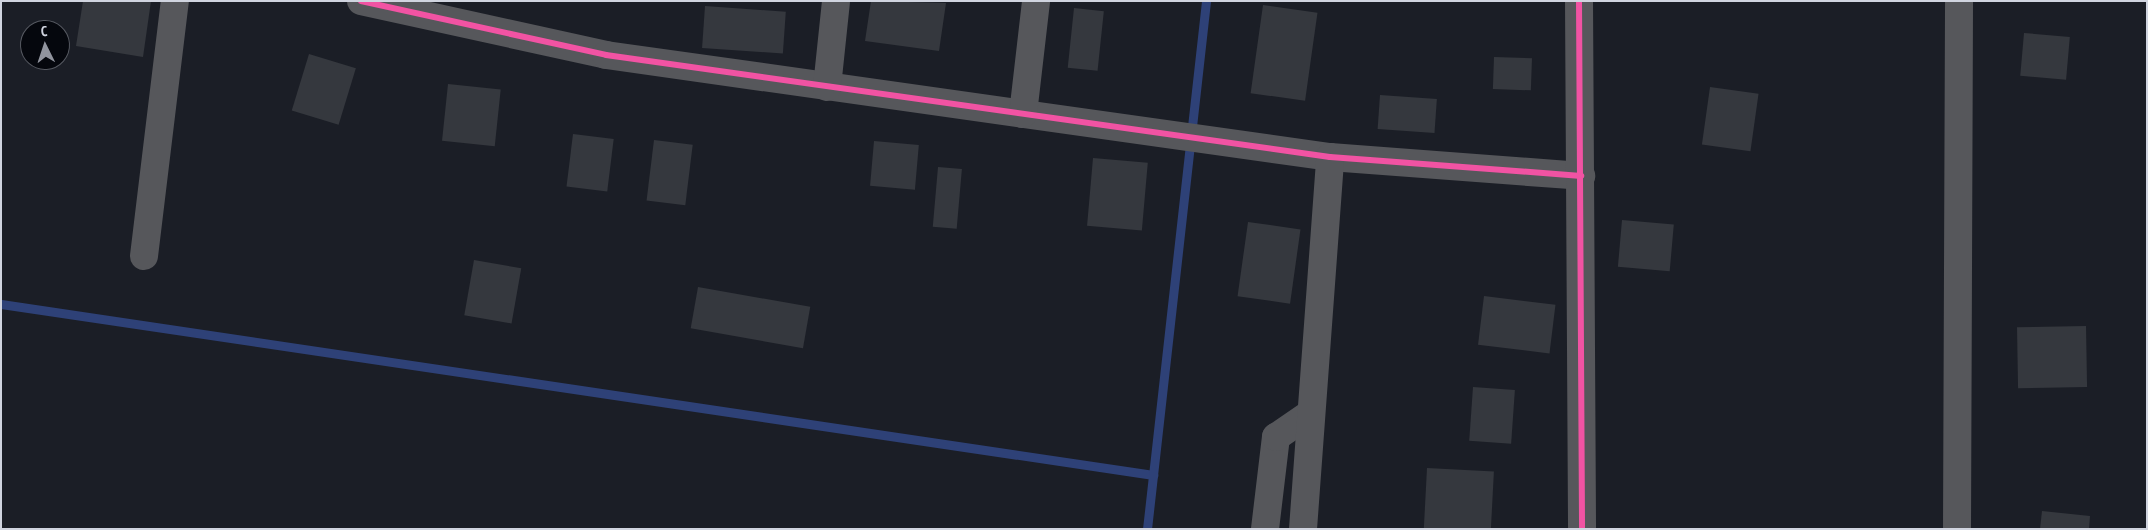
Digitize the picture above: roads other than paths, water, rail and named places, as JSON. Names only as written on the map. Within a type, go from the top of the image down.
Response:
[{"type":"street","points":[[144,256],[174,1]]},
{"type":"street","points":[[360,1],[420,8],[606,55],[827,87],[1330,157],[1581,176]]},
{"type":"street","points":[[827,87],[836,1]]},
{"type":"street","points":[[1023,114],[1036,1]]},
{"type":"street","points":[[1579,1],[1582,529]]},
{"type":"street","points":[[1957,529],[1959,1]]},
{"type":"street","points":[[1303,529],[1330,157]]},
{"type":"street","points":[[1265,529],[1276,437],[1311,413]]},
{"type":"waterway","points":[[1147,529],[1206,1]]},
{"type":"waterway","points":[[1,304],[1153,475]]}]
